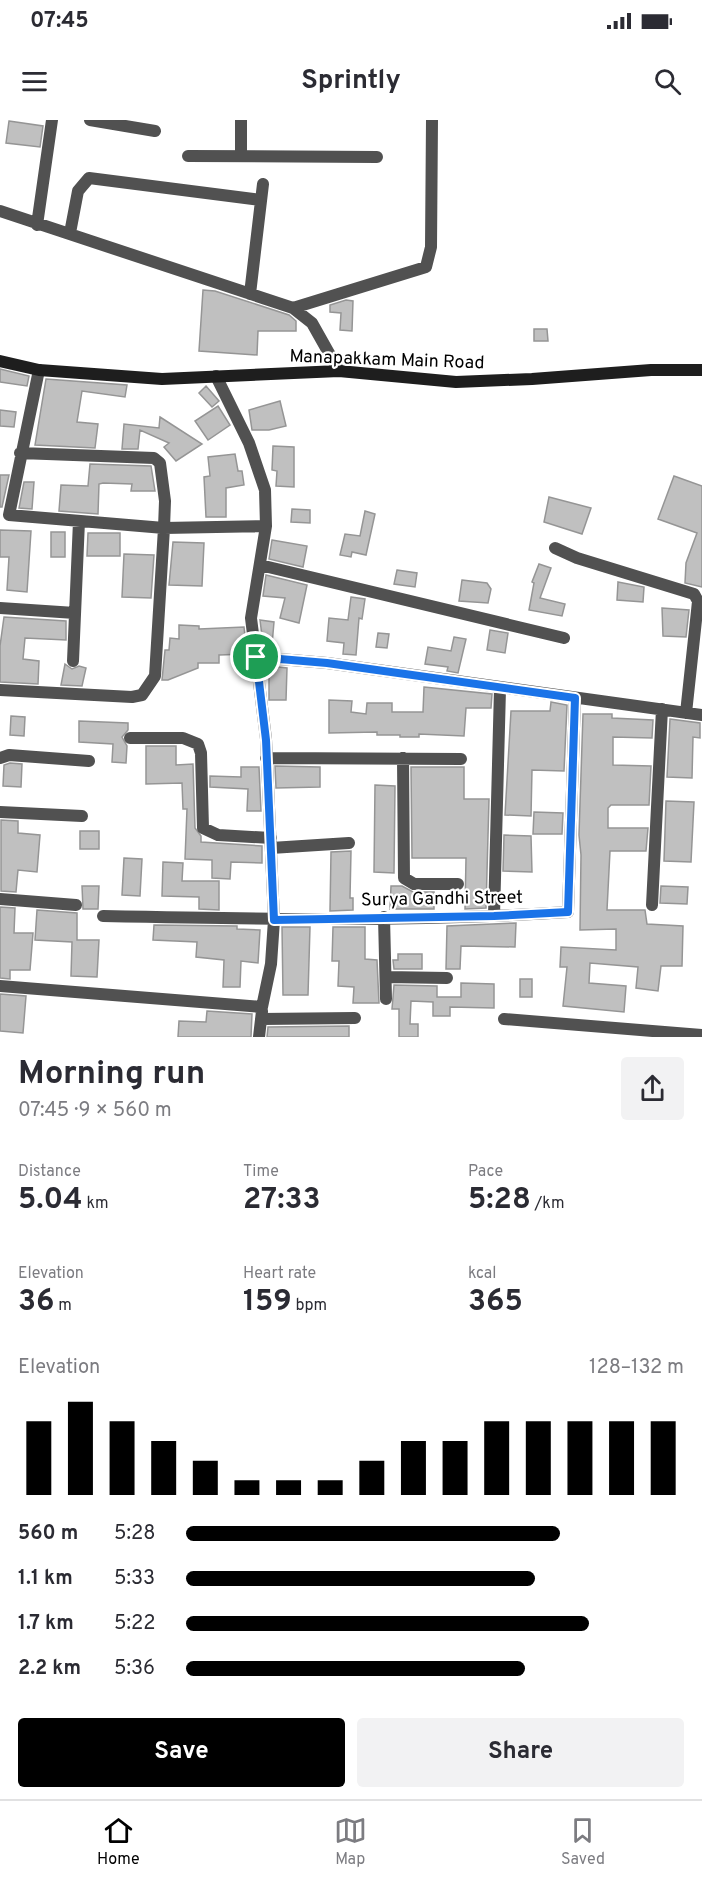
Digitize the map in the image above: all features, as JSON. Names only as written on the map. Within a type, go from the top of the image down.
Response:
[{"type":"main road","name":"Manapakkam Main Road","points":[[0,361],[39,370],[162,379],[339,371],[456,382],[532,380],[651,370],[702,370]]},
{"type":"street","points":[[36,225],[52,120]]},
{"type":"street","points":[[90,120],[155,131]]},
{"type":"street","points":[[241,120],[241,156]]},
{"type":"street","points":[[294,308],[426,267],[431,247],[432,120]]},
{"type":"street","points":[[188,156],[377,157]]},
{"type":"street","points":[[70,233],[78,191],[88,178],[261,200]]},
{"type":"street","points":[[250,294],[263,184]]},
{"type":"street","points":[[0,212],[294,308],[312,323],[339,371]]},
{"type":"street","points":[[39,370],[5,516],[164,528],[266,526]]},
{"type":"street","points":[[216,376],[249,443],[266,490],[266,526],[251,618],[266,758],[274,920],[271,964],[261,1013],[259,1037]]},
{"type":"street","points":[[0,690],[132,697],[142,695],[154,676],[165,501],[160,463],[154,458],[20,453]]},
{"type":"street","points":[[73,661],[79,521]]},
{"type":"street","points":[[555,548],[577,558],[694,594],[698,601],[686,713]]},
{"type":"street","points":[[260,565],[564,638]]},
{"type":"street","points":[[0,608],[75,613]]},
{"type":"street","points":[[256,657],[351,666],[500,689],[702,715]]},
{"type":"street","points":[[494,916],[500,689]]},
{"type":"street","name":"Surya Gandhi Street","points":[[103,916],[274,920],[494,916],[568,912],[575,698]]},
{"type":"street","points":[[652,905],[662,709]]},
{"type":"street","points":[[130,738],[183,738],[198,744],[201,753],[203,828],[218,835],[271,843],[349,843]]},
{"type":"street","points":[[0,758],[9,755],[89,761]]},
{"type":"street","points":[[266,758],[461,759]]},
{"type":"street","points":[[403,758],[404,878],[414,884],[458,884]]},
{"type":"street","points":[[0,812],[82,816]]},
{"type":"street","points":[[0,899],[76,905]]},
{"type":"street","points":[[384,917],[386,999]]},
{"type":"street","points":[[386,977],[447,978]]},
{"type":"street","points":[[0,986],[261,1013],[355,1018]]},
{"type":"street","points":[[504,1018],[628,1033],[702,1035]]},
{"type":"building","points":[[9,121],[43,126],[40,147],[6,143]]},
{"type":"building","points":[[203,290],[215,291],[289,315],[296,321],[296,331],[258,331],[257,355],[199,351]]},
{"type":"building","points":[[346,300],[353,301],[352,331],[340,330],[341,313],[330,312],[330,305]]},
{"type":"building","points":[[534,329],[547,329],[548,341],[534,341]]},
{"type":"building","points":[[0,369],[29,376],[27,386],[0,382]]},
{"type":"building","points":[[46,379],[127,385],[125,397],[82,391],[77,422],[98,424],[95,448],[35,445]]},
{"type":"building","points":[[206,386],[219,401],[212,407],[199,393]]},
{"type":"building","points":[[280,401],[286,426],[269,430],[252,430],[249,410]]},
{"type":"building","points":[[218,406],[230,425],[208,440],[195,421]]},
{"type":"building","points":[[0,410],[16,412],[14,427],[0,426]]},
{"type":"building","points":[[160,417],[202,444],[176,461],[164,447],[169,443],[140,430],[138,449],[122,449],[124,424],[159,428]]},
{"type":"building","points":[[273,446],[294,447],[294,487],[276,486],[277,471],[272,470]]},
{"type":"building","points":[[235,454],[238,471],[242,471],[244,485],[226,488],[226,517],[206,517],[204,477],[210,476],[208,457]]},
{"type":"building","points":[[90,464],[151,466],[155,491],[131,491],[132,484],[103,483],[99,484],[98,514],[59,511],[61,485],[88,486]]},
{"type":"building","points":[[0,475],[9,475],[2,507],[0,507]]},
{"type":"building","points":[[674,476],[702,486],[702,587],[685,583],[686,563],[697,533],[658,519]]},
{"type":"building","points":[[24,482],[34,482],[32,509],[19,508]]},
{"type":"building","points":[[549,497],[591,508],[582,534],[544,522]]},
{"type":"building","points":[[292,509],[310,510],[310,523],[291,522]]},
{"type":"building","points":[[365,511],[375,514],[366,555],[352,552],[351,557],[340,555],[345,534],[360,536]]},
{"type":"building","points":[[0,530],[31,531],[27,592],[7,590],[9,557],[0,557]]},
{"type":"building","points":[[51,532],[65,532],[65,557],[51,557]]},
{"type":"building","points":[[88,533],[120,533],[120,556],[87,556]]},
{"type":"building","points":[[272,540],[307,546],[303,567],[269,559]]},
{"type":"building","points":[[173,542],[204,543],[202,586],[169,585]]},
{"type":"building","points":[[124,554],[154,555],[151,598],[122,597]]},
{"type":"building","points":[[539,564],[551,568],[540,598],[565,604],[562,616],[529,610],[534,583],[532,582]]},
{"type":"building","points":[[397,570],[417,573],[415,587],[394,584]]},
{"type":"building","points":[[266,575],[307,585],[299,623],[280,618],[285,598],[263,596]]},
{"type":"building","points":[[462,580],[487,583],[491,589],[488,603],[459,601]]},
{"type":"building","points":[[618,582],[644,587],[643,602],[617,600]]},
{"type":"building","points":[[351,597],[365,599],[362,619],[359,618],[356,655],[343,654],[344,643],[327,641],[329,618],[348,620]]},
{"type":"building","points":[[662,608],[689,610],[686,637],[663,636]]},
{"type":"building","points":[[4,617],[66,621],[66,640],[25,638],[23,659],[39,661],[38,684],[0,682],[0,646]]},
{"type":"building","points":[[260,620],[274,622],[272,645],[263,644]]},
{"type":"building","points":[[179,625],[199,626],[199,629],[244,627],[247,654],[219,655],[219,663],[198,663],[198,668],[168,680],[162,680],[165,650],[169,650],[170,638],[179,639]]},
{"type":"building","points":[[490,630],[508,633],[505,653],[487,650]]},
{"type":"building","points":[[378,633],[389,634],[387,648],[376,647]]},
{"type":"building","points":[[454,637],[466,639],[458,673],[447,671],[448,667],[425,664],[428,647],[451,651]]},
{"type":"building","points":[[65,664],[72,669],[79,666],[86,668],[82,686],[61,685]]},
{"type":"building","points":[[269,666],[287,668],[286,700],[269,700]]},
{"type":"building","points":[[424,687],[492,694],[491,708],[466,708],[464,736],[419,734],[419,737],[400,737],[400,735],[377,735],[377,732],[329,733],[329,700],[352,701],[351,712],[366,714],[367,703],[392,703],[392,712],[423,712]]},
{"type":"building","points":[[551,702],[567,705],[564,771],[532,770],[531,816],[505,815],[511,711],[550,711]]},
{"type":"building","points":[[583,714],[612,714],[612,718],[653,720],[652,738],[613,737],[613,765],[651,766],[649,805],[611,805],[608,808],[608,828],[648,828],[646,851],[610,851],[607,910],[645,910],[647,924],[683,926],[682,966],[661,966],[658,991],[636,988],[638,967],[590,963],[589,983],[626,986],[624,1012],[563,1006],[567,967],[560,967],[561,947],[616,950],[616,929],[580,930],[579,835]]},
{"type":"building","points":[[11,716],[25,717],[24,736],[10,735]]},
{"type":"building","points":[[670,719],[700,723],[700,738],[693,737],[692,778],[667,777]]},
{"type":"building","points":[[79,721],[128,723],[128,730],[122,737],[127,746],[126,763],[112,762],[113,744],[79,742]]},
{"type":"building","points":[[146,746],[176,746],[176,765],[193,764],[195,828],[201,836],[201,842],[262,846],[262,863],[231,862],[230,879],[212,878],[212,860],[185,859],[187,809],[183,809],[182,783],[146,784]]},
{"type":"building","points":[[22,764],[21,787],[3,786],[4,765]]},
{"type":"building","points":[[275,766],[320,767],[320,787],[276,788]]},
{"type":"building","points":[[241,767],[259,767],[261,811],[247,811],[248,789],[210,787],[210,776],[241,777]]},
{"type":"building","points":[[411,767],[464,767],[464,799],[489,799],[486,908],[465,909],[466,858],[412,858]]},
{"type":"building","points":[[375,785],[395,786],[394,873],[374,872]]},
{"type":"building","points":[[666,801],[694,802],[691,862],[664,861]]},
{"type":"building","points":[[534,812],[563,813],[562,834],[533,834]]},
{"type":"building","points":[[1,820],[18,821],[18,833],[40,835],[37,872],[18,870],[16,892],[1,891]]},
{"type":"building","points":[[80,831],[99,831],[99,849],[80,849]]},
{"type":"building","points":[[504,835],[531,836],[532,872],[503,871]]},
{"type":"building","points":[[351,851],[350,898],[353,898],[353,910],[330,911],[331,852]]},
{"type":"building","points":[[124,858],[142,859],[140,896],[122,895]]},
{"type":"building","points":[[163,862],[183,863],[182,881],[219,881],[219,910],[199,909],[199,897],[162,896]]},
{"type":"building","points":[[82,886],[99,886],[98,909],[83,909]]},
{"type":"building","points":[[391,886],[402,886],[413,892],[434,892],[434,909],[390,909]]},
{"type":"building","points":[[661,886],[688,887],[687,904],[660,903]]},
{"type":"building","points":[[0,907],[15,908],[14,933],[33,933],[30,970],[10,970],[10,979],[0,978]]},
{"type":"building","points":[[37,910],[77,913],[77,940],[99,940],[97,977],[71,976],[72,942],[35,940]]},
{"type":"building","points":[[516,923],[515,947],[461,946],[460,969],[446,969],[447,926]]},
{"type":"building","points":[[154,925],[237,926],[237,929],[260,930],[258,963],[241,961],[240,987],[223,987],[224,960],[196,957],[197,942],[153,940]]},
{"type":"building","points":[[282,927],[310,927],[308,995],[283,995]]},
{"type":"building","points":[[333,927],[365,927],[365,959],[377,960],[379,1003],[353,1003],[354,987],[338,986],[339,961],[332,961]]},
{"type":"building","points":[[398,954],[422,954],[422,969],[394,969],[393,960],[398,960]]},
{"type":"building","points":[[520,979],[532,979],[532,997],[520,997]]},
{"type":"building","points":[[461,983],[494,984],[494,1008],[450,1007],[450,1016],[433,1016],[433,1002],[411,1001],[410,1024],[418,1024],[418,1037],[399,1037],[399,1009],[392,1009],[394,985],[437,986],[437,997],[461,997]]},
{"type":"building","points":[[0,994],[26,996],[23,1033],[0,1031]]},
{"type":"building","points":[[207,1011],[252,1014],[251,1037],[178,1037],[179,1021],[206,1022]]},
{"type":"building","points":[[349,1026],[349,1037],[267,1037],[268,1027]]},
{"type":"route","points":[[256,657],[327,663],[575,698],[568,912],[494,916],[274,920],[266,740],[256,657]]}]
